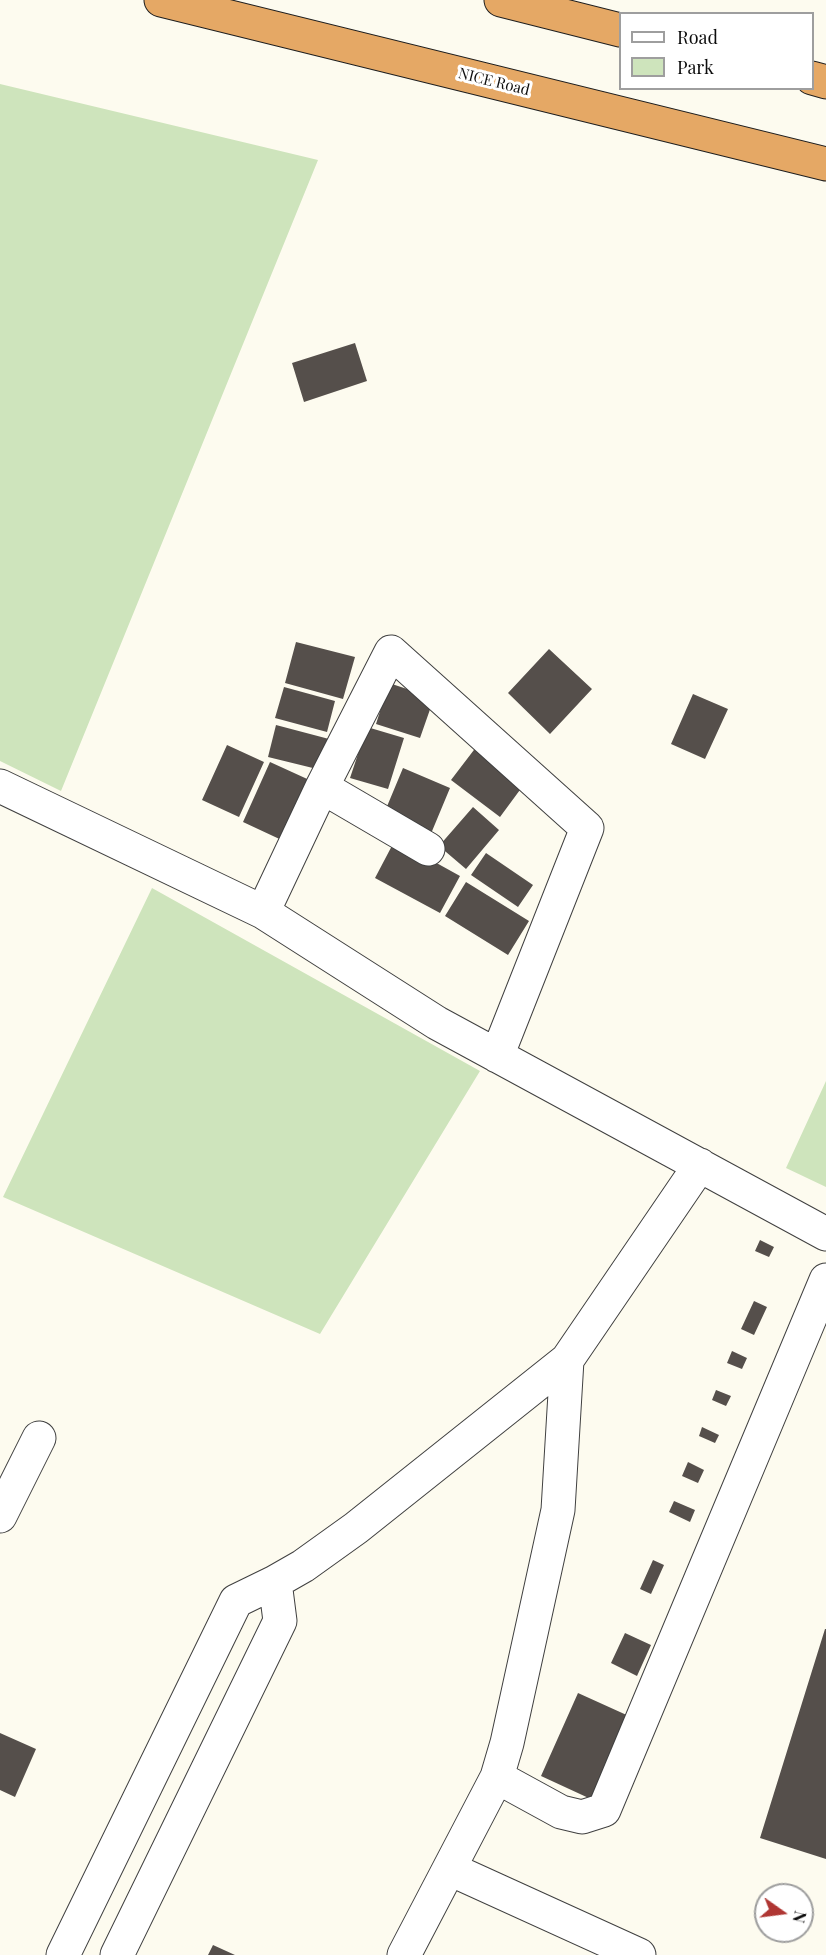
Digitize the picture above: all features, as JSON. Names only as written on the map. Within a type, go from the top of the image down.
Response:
[{"type":"highway","name":"NICE Road","points":[[161,0],[826,164]]},
{"type":"highway","points":[[501,0],[619,30]]},
{"type":"street","points":[[263,912],[322,787],[391,652],[587,828],[497,1056]]},
{"type":"street","points":[[0,786],[263,912],[437,1023],[826,1234]]},
{"type":"street","points":[[322,787],[428,849]]},
{"type":"street","points":[[63,1955],[236,1601],[303,1566],[356,1528],[567,1360],[700,1165]]},
{"type":"street","points":[[497,1777],[561,1812],[582,1817],[604,1810],[826,1280]]},
{"type":"street","points":[[404,1955],[497,1777],[507,1743],[558,1510],[567,1360]]},
{"type":"street","points":[[0,1516],[39,1438]]},
{"type":"street","points":[[117,1955],[280,1621],[275,1582]]},
{"type":"street","points":[[450,1869],[639,1955]]},
{"type":"green space","points":[[0,84],[318,160],[61,791],[0,761]]},
{"type":"green space","points":[[152,888],[480,1071],[320,1334],[3,1197]]},
{"type":"green space","points":[[826,1081],[826,1187],[786,1168]]},
{"type":"building","points":[[355,343],[367,381],[304,402],[292,363]]},
{"type":"building","points":[[296,642],[355,657],[343,699],[285,683]]},
{"type":"building","points":[[549,649],[592,689],[550,734],[508,693]]},
{"type":"building","points":[[389,683],[434,698],[420,738],[376,724]]},
{"type":"building","points":[[284,687],[335,701],[327,732],[275,718]]},
{"type":"building","points":[[693,694],[728,709],[705,759],[671,744]]},
{"type":"building","points":[[276,725],[329,739],[321,770],[268,757]]},
{"type":"building","points":[[367,727],[404,738],[388,789],[350,778]]},
{"type":"building","points":[[480,742],[528,779],[500,817],[451,780]]},
{"type":"building","points":[[227,745],[264,762],[239,817],[202,800]]},
{"type":"building","points":[[270,762],[316,783],[288,843],[243,822]]},
{"type":"building","points":[[403,768],[450,788],[430,836],[383,816]]},
{"type":"building","points":[[473,807],[499,830],[466,869],[439,846]]},
{"type":"building","points":[[395,840],[460,876],[440,913],[375,878]]},
{"type":"building","points":[[486,853],[533,885],[518,907],[471,875]]},
{"type":"building","points":[[466,882],[529,921],[508,955],[445,916]]},
{"type":"building","points":[[760,1240],[774,1247],[769,1257],[755,1251]]},
{"type":"building","points":[[754,1301],[767,1307],[754,1335],[741,1329]]},
{"type":"building","points":[[732,1351],[747,1358],[742,1369],[727,1363]]},
{"type":"building","points":[[716,1390],[731,1396],[726,1406],[712,1400]]},
{"type":"building","points":[[702,1427],[719,1435],[715,1443],[699,1436]]},
{"type":"building","points":[[688,1462],[704,1470],[698,1483],[682,1476]]},
{"type":"building","points":[[674,1501],[695,1510],[690,1522],[669,1512]]},
{"type":"building","points":[[653,1560],[664,1565],[651,1594],[640,1589]]},
{"type":"building","points":[[826,1629],[826,1859],[760,1838]]},
{"type":"building","points":[[625,1633],[651,1645],[637,1676],[611,1663]]},
{"type":"building","points":[[578,1693],[631,1717],[593,1800],[541,1776]]},
{"type":"building","points":[[0,1733],[36,1749],[15,1797],[0,1790]]},
{"type":"building","points":[[213,1945],[235,1955],[208,1955]]}]
